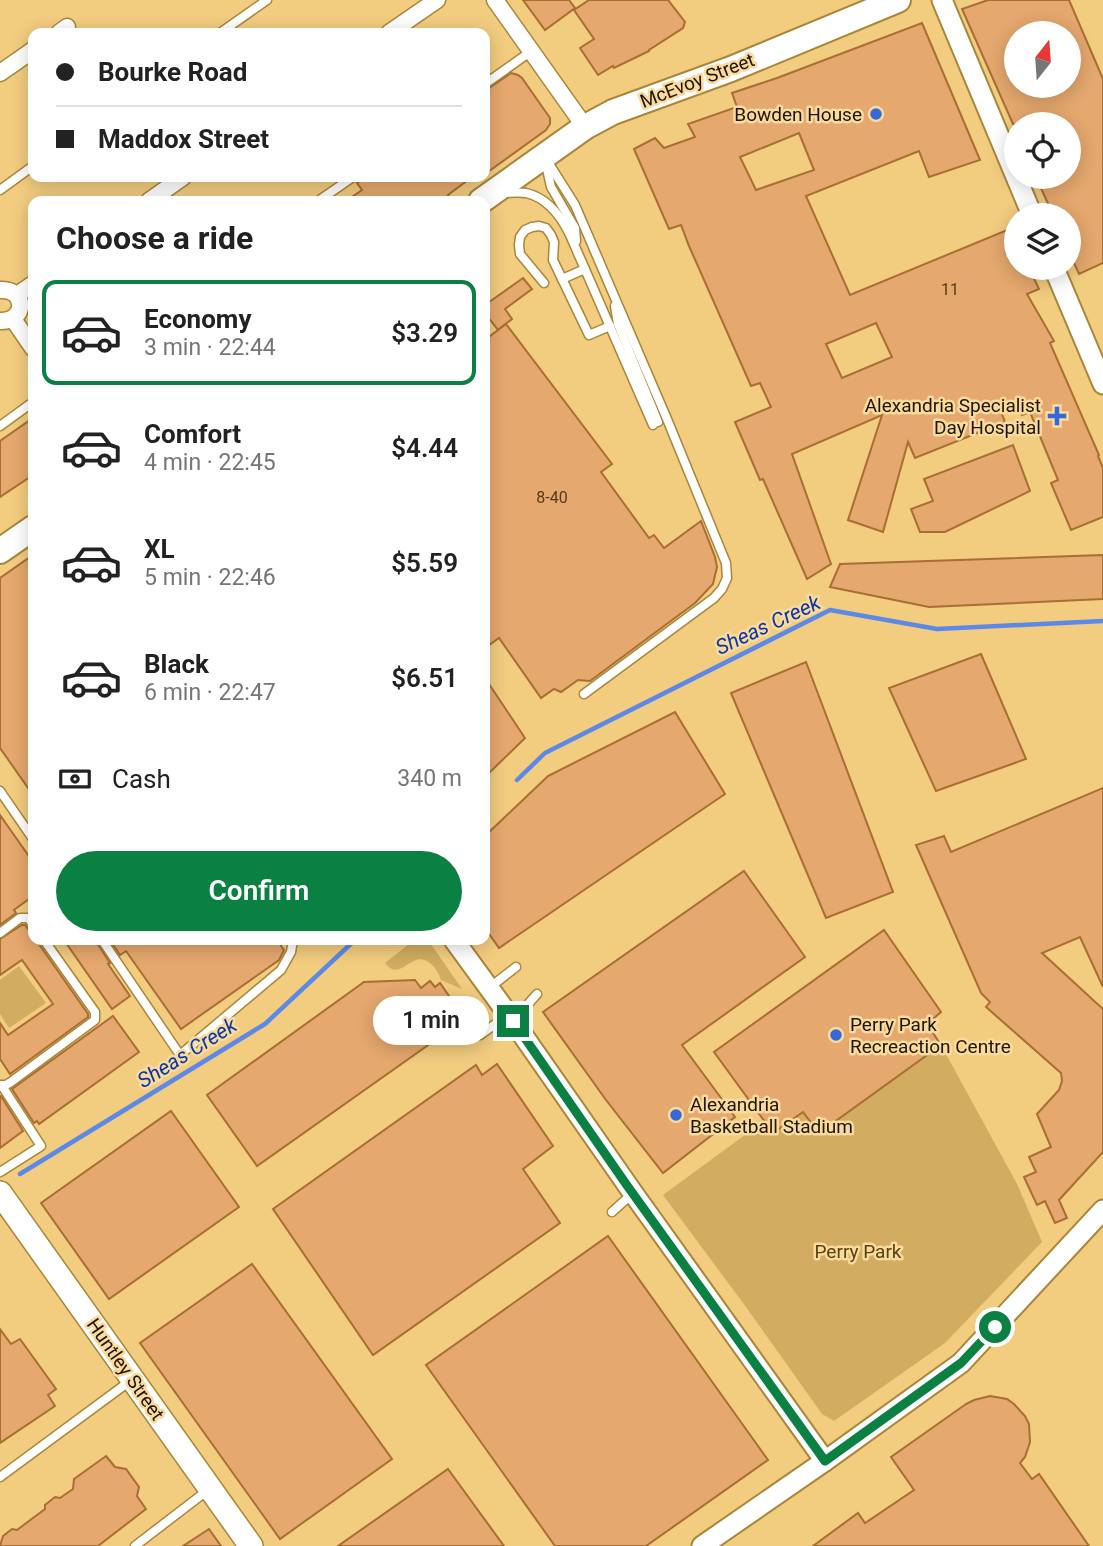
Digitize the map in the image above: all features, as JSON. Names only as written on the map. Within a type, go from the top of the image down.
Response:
[{"type":"main road","name":"McEvoy Street","points":[[493,193],[585,127],[613,112],[731,69],[898,0]]},
{"type":"main road","points":[[0,531],[28,513]]},
{"type":"main road","points":[[0,551],[28,531]]},
{"type":"main road","name":"Huntley Street","points":[[0,1193],[251,1546]]},
{"type":"street","points":[[396,28],[437,0]]},
{"type":"street","points":[[495,0],[585,127]]},
{"type":"street","points":[[942,0],[1027,203]]},
{"type":"street","points":[[0,73],[28,53]]},
{"type":"street","points":[[156,196],[176,182]]},
{"type":"street","points":[[1059,280],[1103,384]]},
{"type":"street","points":[[17,295],[28,287]]},
{"type":"street","points":[[0,289],[17,295],[20,304],[18,313],[6,320],[28,343]]},
{"type":"street","points":[[458,945],[825,1461]]},
{"type":"street","points":[[702,1546],[961,1363],[1103,1210]]},
{"type":"lane","points":[[227,28],[267,0]]},
{"type":"lane","points":[[490,80],[530,52]]},
{"type":"lane","points":[[544,157],[551,187],[575,228],[577,250]]},
{"type":"lane","points":[[544,157],[575,205],[726,563],[727,578],[714,598],[584,694]]},
{"type":"lane","points":[[0,190],[28,170]]},
{"type":"lane","points":[[325,196],[346,182]]},
{"type":"lane","points":[[493,193],[526,193],[556,210],[577,250],[655,423],[618,324],[613,292]]},
{"type":"lane","points":[[544,283],[520,254],[520,237],[525,230],[532,227],[546,228],[551,235],[554,242],[552,260],[589,335],[610,327]]},
{"type":"lane","points":[[562,279],[585,269]]},
{"type":"lane","points":[[0,426],[28,406]]},
{"type":"lane","points":[[0,791],[28,832]]},
{"type":"lane","points":[[0,933],[20,918],[28,919]]},
{"type":"lane","points":[[0,1172],[41,1146],[1,1085],[11,1082],[95,1020],[96,1012],[48,945]]},
{"type":"lane","points":[[105,945],[180,1055],[281,970],[292,945]]},
{"type":"lane","points":[[489,988],[516,967]]},
{"type":"lane","points":[[480,1035],[510,1018],[537,994]]},
{"type":"lane","points":[[612,1212],[633,1193]]},
{"type":"lane","points":[[0,1477],[132,1379]]},
{"type":"lane","points":[[135,1546],[210,1488]]},
{"type":"green space","points":[[408,945],[431,945],[462,989],[441,980],[435,968],[425,960],[416,960],[397,970],[385,963]]},
{"type":"green space","points":[[19,966],[46,1003],[9,1028],[0,1014],[0,980]]},
{"type":"green space","name":"Perry Park","points":[[941,1045],[1017,1184],[1042,1242],[945,1343],[834,1421],[822,1414],[663,1195],[764,1121],[773,1133],[803,1112],[820,1133]]},
{"type":"building","points":[[523,0],[569,0],[575,8],[545,30]]},
{"type":"building","points":[[589,0],[668,0],[685,22],[683,28],[649,51],[598,75],[580,48],[594,39],[574,10]]},
{"type":"building","points":[[988,0],[1069,0],[1078,21],[1004,21],[1004,98],[1082,98],[1082,30],[1103,79],[1103,263],[1081,273],[1081,203],[1048,203],[1041,189],[1081,189],[1081,112],[1008,112],[962,9]]},
{"type":"building","points":[[922,23],[980,160],[929,177],[919,151],[806,196],[850,295],[1004,231],[1004,280],[1035,280],[1039,289],[1027,294],[1054,341],[1050,343],[1099,455],[1103,468],[1103,517],[1071,530],[1051,483],[1058,480],[1030,412],[1022,415],[1017,403],[1000,409],[1005,422],[915,458],[908,442],[883,532],[848,520],[882,415],[792,454],[831,564],[807,579],[735,422],[771,407],[760,383],[751,386],[681,225],[669,229],[634,149],[655,138],[664,148],[695,137],[688,124],[737,107],[732,93]],"holes":[[[799,133],[814,170],[756,190],[740,157]],[[876,323],[892,357],[842,378],[826,344]]]},
{"type":"building","points":[[511,73],[518,75],[550,118],[550,124],[546,130],[490,170],[490,88]]},
{"type":"building","points":[[465,182],[449,196],[353,196],[362,190],[357,183]]},
{"type":"building","points":[[523,278],[532,289],[505,309],[512,319],[498,330],[490,320],[490,301]]},
{"type":"building","points":[[506,324],[612,464],[601,472],[649,538],[654,535],[664,548],[701,521],[717,567],[713,584],[695,603],[590,681],[578,680],[561,692],[554,689],[541,698],[499,638],[490,644],[490,336]]},
{"type":"building","points":[[28,421],[28,478],[0,497],[0,441]]},
{"type":"building","points":[[1013,445],[1030,491],[945,532],[920,532],[911,509],[933,501],[924,479]]},
{"type":"building","points":[[1103,555],[1103,599],[929,607],[830,587],[840,564]]},
{"type":"building","points":[[28,558],[28,788],[0,748],[0,578]]},
{"type":"building","points":[[981,654],[1026,759],[936,791],[889,688]]},
{"type":"building","points":[[806,662],[893,892],[826,918],[731,693]]},
{"type":"building","points":[[490,686],[525,738],[490,772]]},
{"type":"building","points":[[675,712],[725,794],[499,948],[490,935],[490,831],[548,776]]},
{"type":"building","points":[[1103,788],[1103,987],[1080,937],[1042,953],[1103,1009],[1103,1152],[1059,1200],[1067,1218],[1055,1223],[1045,1201],[1037,1205],[1024,1177],[1036,1172],[1029,1157],[1051,1147],[1037,1114],[1059,1090],[1061,1073],[986,1007],[990,1002],[981,993],[916,845],[944,836],[951,852]]},
{"type":"building","points":[[0,815],[28,855],[28,900],[0,925]]},
{"type":"building","points":[[744,871],[805,957],[682,1045],[735,1117],[663,1173],[543,1012]]},
{"type":"building","points":[[25,925],[28,929],[28,945],[40,945],[88,1014],[88,1017],[10,1074],[0,1059],[0,1023],[8,1035],[53,1004],[22,960],[0,975],[0,939]]},
{"type":"building","name":"Perry Park Recreaction Centre","points":[[884,930],[941,1012],[927,1024],[941,1045],[819,1133],[803,1112],[773,1133],[714,1052]]},
{"type":"building","points":[[67,945],[98,945],[130,996],[112,1009]]},
{"type":"building","points":[[113,945],[280,945],[284,950],[279,960],[181,1029],[126,951],[120,955]]},
{"type":"building","points":[[415,980],[421,988],[430,981],[435,987],[440,983],[465,1019],[257,1166],[207,1095],[364,982]]},
{"type":"building","points":[[113,1016],[139,1052],[39,1124],[37,1121],[34,1123],[12,1089]]},
{"type":"building","points":[[497,1064],[553,1146],[523,1169],[560,1223],[373,1355],[273,1209],[476,1065],[482,1075]]},
{"type":"building","points":[[0,1097],[23,1131],[0,1148]]},
{"type":"building","points":[[171,1111],[239,1207],[109,1299],[41,1203]]},
{"type":"building","points":[[608,1236],[768,1460],[646,1546],[555,1546],[426,1365]]},
{"type":"building","points":[[252,1264],[392,1459],[280,1539],[140,1343]]},
{"type":"building","points":[[0,1329],[11,1344],[20,1339],[56,1389],[48,1395],[55,1406],[0,1443]]},
{"type":"building","points":[[990,1396],[1007,1399],[1025,1416],[1029,1424],[1030,1442],[1020,1463],[1032,1479],[1039,1474],[1089,1546],[813,1546],[858,1513],[865,1523],[914,1490],[891,1457],[966,1404]]},
{"type":"building","points":[[106,1456],[115,1467],[126,1469],[139,1487],[137,1496],[146,1509],[98,1546],[0,1546],[3,1536],[12,1529],[17,1530],[45,1509],[45,1505],[55,1497],[60,1498],[73,1489],[74,1479]]},
{"type":"building","points":[[448,1469],[504,1546],[338,1546]]},
{"type":"building","points":[[209,1529],[221,1546],[183,1546]]},
{"type":"waterway","name":"Sheas Creek","points":[[517,780],[545,753],[830,610],[937,629],[1103,621]]},
{"type":"waterway","name":"Sheas Creek","points":[[20,1174],[265,1024],[350,945]]},
{"type":"place","name":"Bowden House","points":[[876,114]]},
{"type":"place","name":"Alexandria Specialist Day Hospital","points":[[1057,416]]},
{"type":"place","name":"Perry Park Recreaction Centre","points":[[836,1035]]},
{"type":"place","name":"Alexandria Basketball Stadium","points":[[676,1115]]},
{"type":"route","points":[[513,1021],[626,1184],[825,1461],[961,1363],[995,1327]]}]
